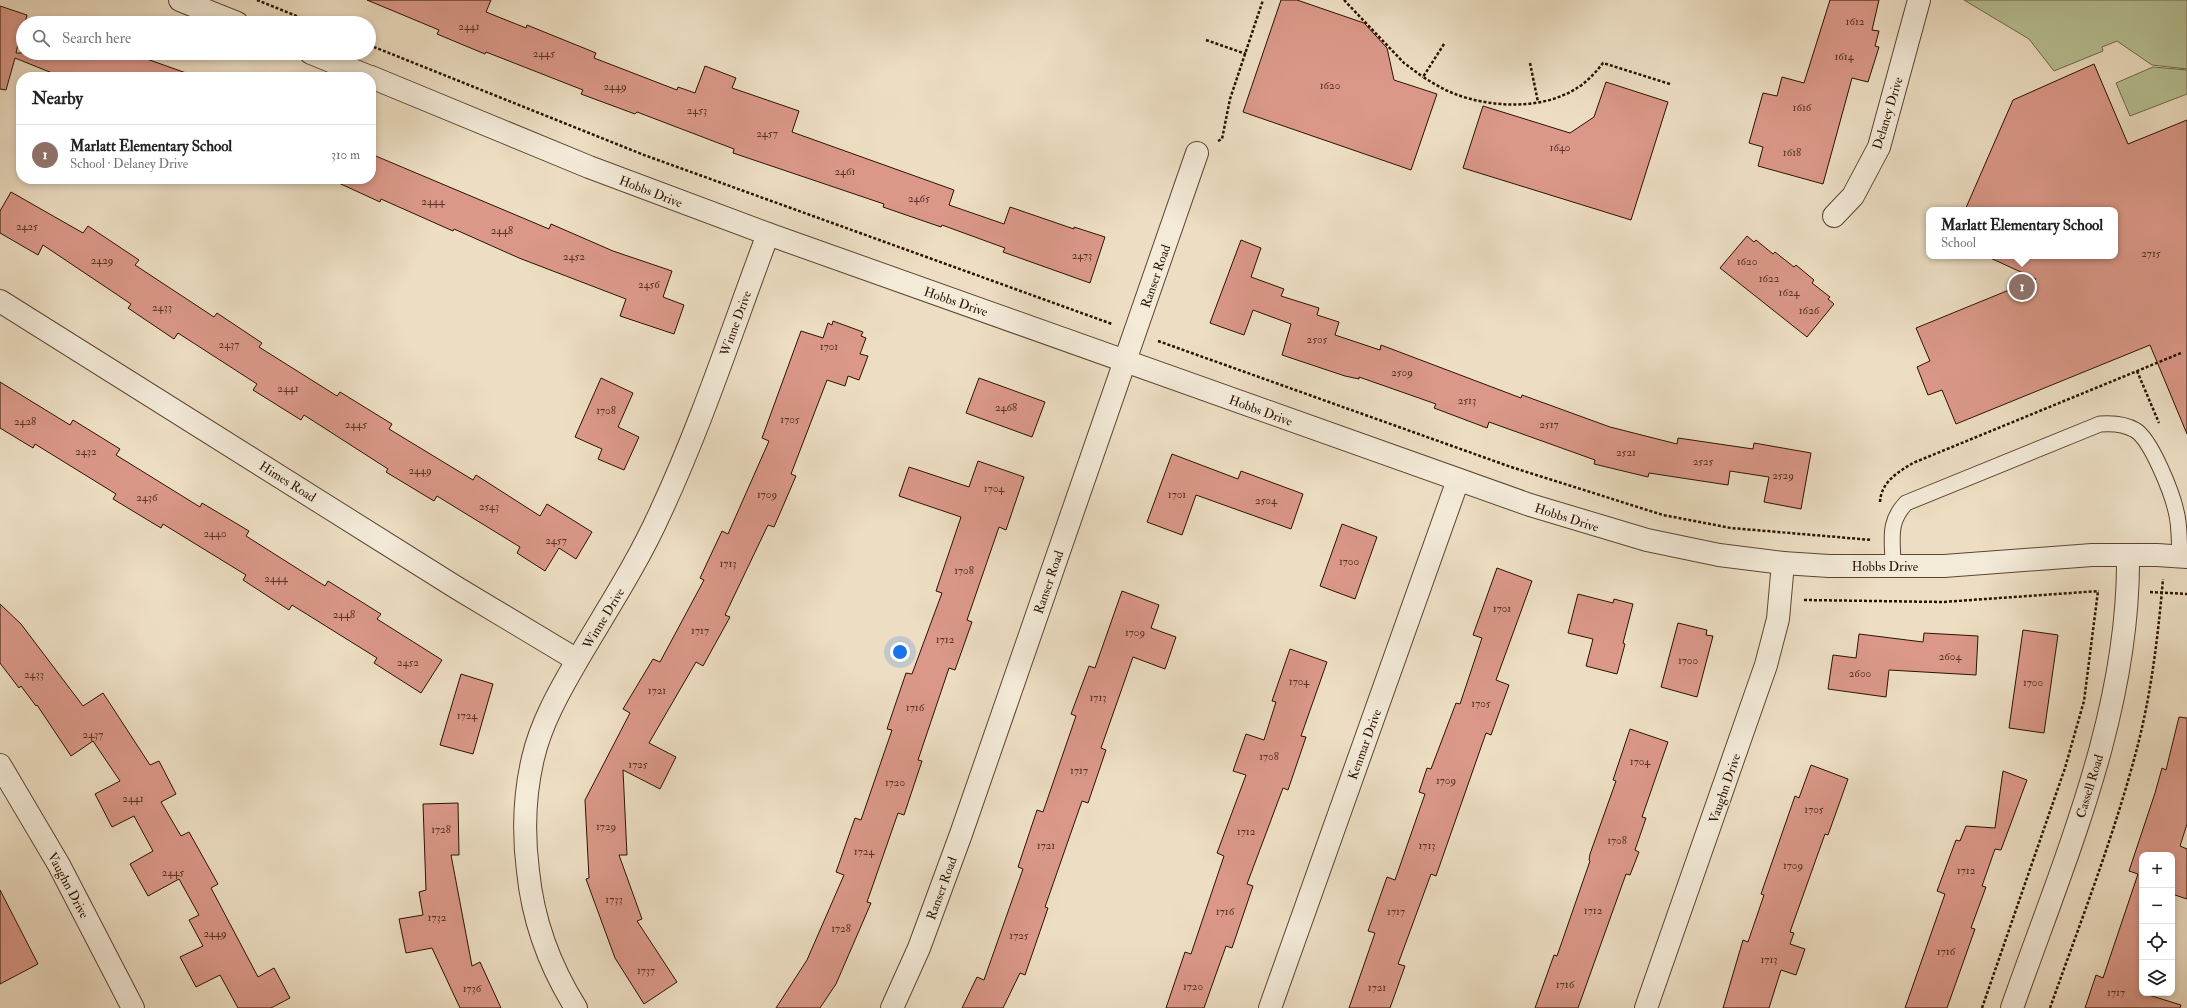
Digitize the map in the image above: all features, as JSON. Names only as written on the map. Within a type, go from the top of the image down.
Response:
[{"type":"street","points":[[180,0],[220,16]]},
{"type":"street","name":"Delaney Drive","points":[[1834,216],[1853,196],[1879,147],[1919,0]]},
{"type":"street","name":"Hobbs Drive","points":[[328,60],[358,72]]},
{"type":"street","name":"Hobbs Drive","points":[[376,79],[589,167],[768,234],[1458,480],[1577,521],[1646,540],[1719,555],[1783,563],[1829,566],[1944,566],[2048,558],[2128,555],[2184,557]]},
{"type":"street","name":"Ranser Road","points":[[892,1008],[908,976],[931,917],[1197,153]]},
{"type":"street","name":"Winne Drive","points":[[576,1008],[551,964],[540,936],[528,879],[524,825],[525,800],[533,756],[550,710],[577,660],[632,569],[668,495],[768,234]]},
{"type":"street","name":"Himes Road","points":[[0,301],[451,584],[577,660]]},
{"type":"street","name":"Kenmar Drive","points":[[1270,1008],[1458,480]]},
{"type":"street","name":"Cassell Road","points":[[2012,1008],[2081,811],[2097,760],[2116,685],[2126,616],[2128,555]]},
{"type":"street","name":"Vaughn Drive","points":[[1646,1008],[1766,665],[1774,637],[1780,599],[1783,563]]},
{"type":"street","name":"Vaughn Drive","points":[[0,765],[59,865],[133,1008]]},
{"type":"lane","points":[[1893,566],[1893,521],[1897,512],[1906,503],[2100,424],[2115,424],[2136,430],[2149,445],[2176,511],[2184,557]]},
{"type":"path","points":[[256,0],[296,16]]},
{"type":"path","points":[[1197,153],[1222,139],[1229,103],[1263,0]]},
{"type":"path","points":[[1344,0],[1404,63],[1423,77],[1455,94],[1476,100],[1494,104],[1538,102],[1561,96],[1578,88],[1603,63],[1670,84]]},
{"type":"path","points":[[1206,40],[1246,54]]},
{"type":"path","points":[[1423,77],[1444,44]]},
{"type":"path","points":[[1530,63],[1538,102]]},
{"type":"path","points":[[1891,477],[1913,463],[2181,353]]},
{"type":"path","points":[[2050,1008],[2121,806],[2137,751],[2156,650],[2163,578]]},
{"type":"path","points":[[1780,599],[1943,602],[2128,590],[2187,594]]},
{"type":"path","points":[[1982,1008],[2065,768],[2084,701],[2098,591]]},
{"type":"green space","points":[[1964,0],[2187,0],[2187,69],[2152,65],[2117,41],[2102,47],[2103,51],[2054,71],[2029,39]]},
{"type":"green space","points":[[2153,67],[2187,70],[2187,94],[2130,116],[2116,83]]},
{"type":"building","points":[[367,0],[491,0],[486,12],[526,28],[527,25],[596,53],[594,58],[677,90],[678,87],[695,93],[705,66],[736,78],[732,88],[799,111],[792,132],[954,190],[949,205],[1004,224],[1010,207],[1074,229],[1074,227],[1105,237],[1090,283],[1003,252],[1005,248],[942,225],[941,227],[883,207],[884,204],[733,153],[734,149],[637,112],[635,114],[581,94],[583,90],[486,52],[485,54],[437,34],[439,30]]},
{"type":"building","points":[[1281,0],[1297,0],[1364,23],[1387,48],[1394,80],[1437,94],[1411,170],[1243,112]]},
{"type":"building","points":[[1830,0],[1879,0],[1872,30],[1879,31],[1875,46],[1879,47],[1868,82],[1852,78],[1823,184],[1758,166],[1763,147],[1749,143],[1763,93],[1777,96],[1782,77],[1804,83]]},
{"type":"building","points":[[0,6],[27,15],[16,16],[16,58],[6,90],[0,89]]},
{"type":"building","points":[[20,60],[150,60],[183,72],[50,72]]},
{"type":"building","points":[[2094,64],[2128,144],[2187,120],[2187,434],[2150,345],[1956,424],[1942,390],[1928,395],[1917,367],[1930,361],[1916,328],[2036,279],[1993,259],[2118,259],[2118,207],[1966,207],[2013,100]]},
{"type":"building","points":[[1606,82],[1668,102],[1631,220],[1463,168],[1483,106],[1570,133],[1594,117]]},
{"type":"building","points":[[376,156],[549,229],[551,224],[613,251],[672,271],[663,297],[684,305],[674,334],[620,316],[626,299],[519,258],[381,199],[380,202],[341,184],[376,184]]},
{"type":"building","points":[[11,192],[83,233],[88,226],[139,260],[135,265],[214,317],[217,313],[262,343],[259,347],[337,396],[340,392],[392,424],[389,429],[473,480],[476,475],[540,516],[547,504],[592,532],[576,559],[559,548],[545,571],[517,553],[520,547],[437,496],[434,501],[386,472],[388,469],[304,415],[301,420],[253,390],[257,384],[178,333],[174,339],[128,308],[131,304],[43,245],[38,255],[0,233],[0,211]]},
{"type":"building","points":[[1747,236],[1754,242],[1756,240],[1773,254],[1775,252],[1794,267],[1796,265],[1814,280],[1812,283],[1830,297],[1828,299],[1834,304],[1807,337],[1720,268]]},
{"type":"building","points":[[1241,240],[1261,248],[1251,277],[1284,289],[1281,296],[1319,308],[1317,315],[1339,322],[1335,335],[1380,350],[1381,345],[1521,398],[1522,395],[1610,427],[1677,444],[1678,438],[1753,449],[1754,443],[1811,453],[1801,509],[1764,502],[1769,477],[1730,471],[1728,485],[1649,473],[1648,477],[1594,464],[1595,460],[1489,422],[1487,428],[1434,408],[1436,404],[1359,377],[1359,379],[1345,376],[1282,355],[1291,324],[1253,310],[1244,335],[1210,323]]},
{"type":"building","points":[[833,321],[863,332],[861,336],[866,338],[860,354],[868,356],[859,380],[848,376],[845,386],[827,380],[791,474],[796,476],[774,527],[768,525],[725,615],[730,617],[703,666],[696,662],[649,743],[676,757],[660,789],[623,770],[627,855],[619,855],[642,919],[637,921],[677,982],[644,1004],[615,958],[586,879],[589,878],[585,800],[630,713],[623,709],[653,659],[660,662],[704,580],[700,578],[722,531],[728,534],[769,441],[762,438],[801,331],[823,338],[828,323],[832,325]]},
{"type":"building","points":[[601,378],[633,393],[618,427],[639,437],[624,470],[598,459],[602,449],[575,437]]},
{"type":"building","points":[[979,378],[1045,402],[1032,437],[966,413]]},
{"type":"building","points":[[0,382],[70,425],[73,420],[120,449],[116,455],[200,507],[202,503],[249,531],[246,536],[325,586],[328,581],[381,614],[377,619],[442,660],[421,693],[374,663],[377,658],[292,605],[289,610],[243,580],[246,575],[163,524],[161,528],[113,499],[116,494],[35,444],[33,448],[0,428]]},
{"type":"building","points":[[1172,454],[1238,479],[1241,471],[1303,494],[1291,529],[1196,495],[1182,535],[1147,522]]},
{"type":"building","points":[[978,461],[1024,477],[1006,530],[999,527],[967,620],[972,622],[955,670],[949,668],[918,760],[922,761],[904,815],[898,813],[867,902],[871,903],[836,984],[820,1008],[776,1008],[807,960],[844,875],[836,872],[855,818],[861,820],[892,730],[887,729],[906,673],[912,674],[942,593],[936,591],[961,517],[899,496],[909,467],[969,487]]},
{"type":"building","points":[[1342,524],[1377,537],[1355,599],[1320,586]]},
{"type":"building","points":[[1497,568],[1532,581],[1496,680],[1509,685],[1491,735],[1486,733],[1436,876],[1431,874],[1398,964],[1405,966],[1390,1008],[1349,1008],[1375,933],[1368,931],[1387,877],[1395,880],[1425,794],[1419,792],[1427,768],[1431,769],[1456,703],[1460,704],[1482,638],[1473,635]]},
{"type":"building","points":[[1122,591],[1159,605],[1151,628],[1176,637],[1165,669],[1133,657],[1101,748],[1106,750],[1088,803],[1082,801],[1045,907],[1048,908],[1025,975],[1020,973],[1003,1008],[962,1008],[977,977],[984,980],[1023,869],[1018,867],[1037,810],[1043,812],[1076,716],[1071,714],[1089,666],[1095,668]]},
{"type":"building","points":[[1578,594],[1613,603],[1614,599],[1633,604],[1617,674],[1586,666],[1593,639],[1568,633]]},
{"type":"building","points":[[0,604],[21,624],[83,706],[103,693],[150,765],[159,761],[176,794],[161,802],[181,836],[189,832],[218,884],[211,888],[258,977],[274,968],[290,998],[271,1008],[238,1008],[220,975],[196,987],[180,957],[203,946],[189,920],[199,915],[179,879],[148,896],[130,864],[153,851],[134,816],[112,827],[95,794],[120,781],[93,741],[71,756],[37,705],[36,706],[21,686],[19,688],[0,663]]},
{"type":"building","points":[[1678,623],[1707,630],[1706,635],[1713,636],[1697,697],[1661,687]]},
{"type":"building","points":[[2023,630],[2058,635],[2044,733],[2009,728]]},
{"type":"building","points":[[1924,633],[1978,636],[1976,675],[1889,670],[1886,697],[1828,689],[1833,655],[1856,658],[1859,634],[1923,642]]},
{"type":"building","points":[[1290,649],[1327,662],[1301,736],[1306,737],[1288,790],[1283,788],[1247,884],[1253,886],[1232,948],[1226,946],[1204,1008],[1166,1008],[1185,952],[1191,954],[1224,856],[1217,853],[1246,775],[1233,771],[1246,734],[1264,740],[1276,702],[1272,701]]},
{"type":"building","points":[[461,674],[493,684],[473,754],[440,745]]},
{"type":"building","points":[[2179,717],[2187,718],[2187,824],[2180,846],[2187,849],[2187,899],[2175,895],[2175,852],[2139,852],[2139,996],[2152,996],[2181,1005],[2180,1008],[2085,1008],[2096,975],[2103,978],[2138,874],[2129,871],[2162,768],[2166,770]]},
{"type":"building","points":[[1630,729],[1668,742],[1642,817],[1646,818],[1635,850],[1639,852],[1630,875],[1626,874],[1578,1008],[1535,1008],[1554,955],[1557,956],[1590,861],[1590,854],[1616,781],[1613,780]]},
{"type":"building","points":[[1811,765],[1848,779],[1828,835],[1825,834],[1790,932],[1794,933],[1790,944],[1805,949],[1796,975],[1781,970],[1769,1008],[1723,1008],[1743,940],[1748,942],[1764,895],[1761,894],[1795,796],[1799,798]]},
{"type":"building","points":[[2003,771],[2027,780],[2001,850],[1995,849],[1982,886],[1986,887],[1971,928],[1975,929],[1947,1008],[1905,1008],[1945,894],[1937,891],[1956,840],[1960,841],[1966,826],[1995,828]]},
{"type":"building","points":[[458,803],[459,855],[451,855],[472,966],[480,962],[501,1008],[460,1008],[432,948],[406,953],[399,919],[423,915],[419,892],[426,890],[423,804]]},
{"type":"building","points":[[0,890],[38,964],[0,984]]},
{"type":"place","name":"Marlatt Elementary School","points":[[2022,287]]}]
